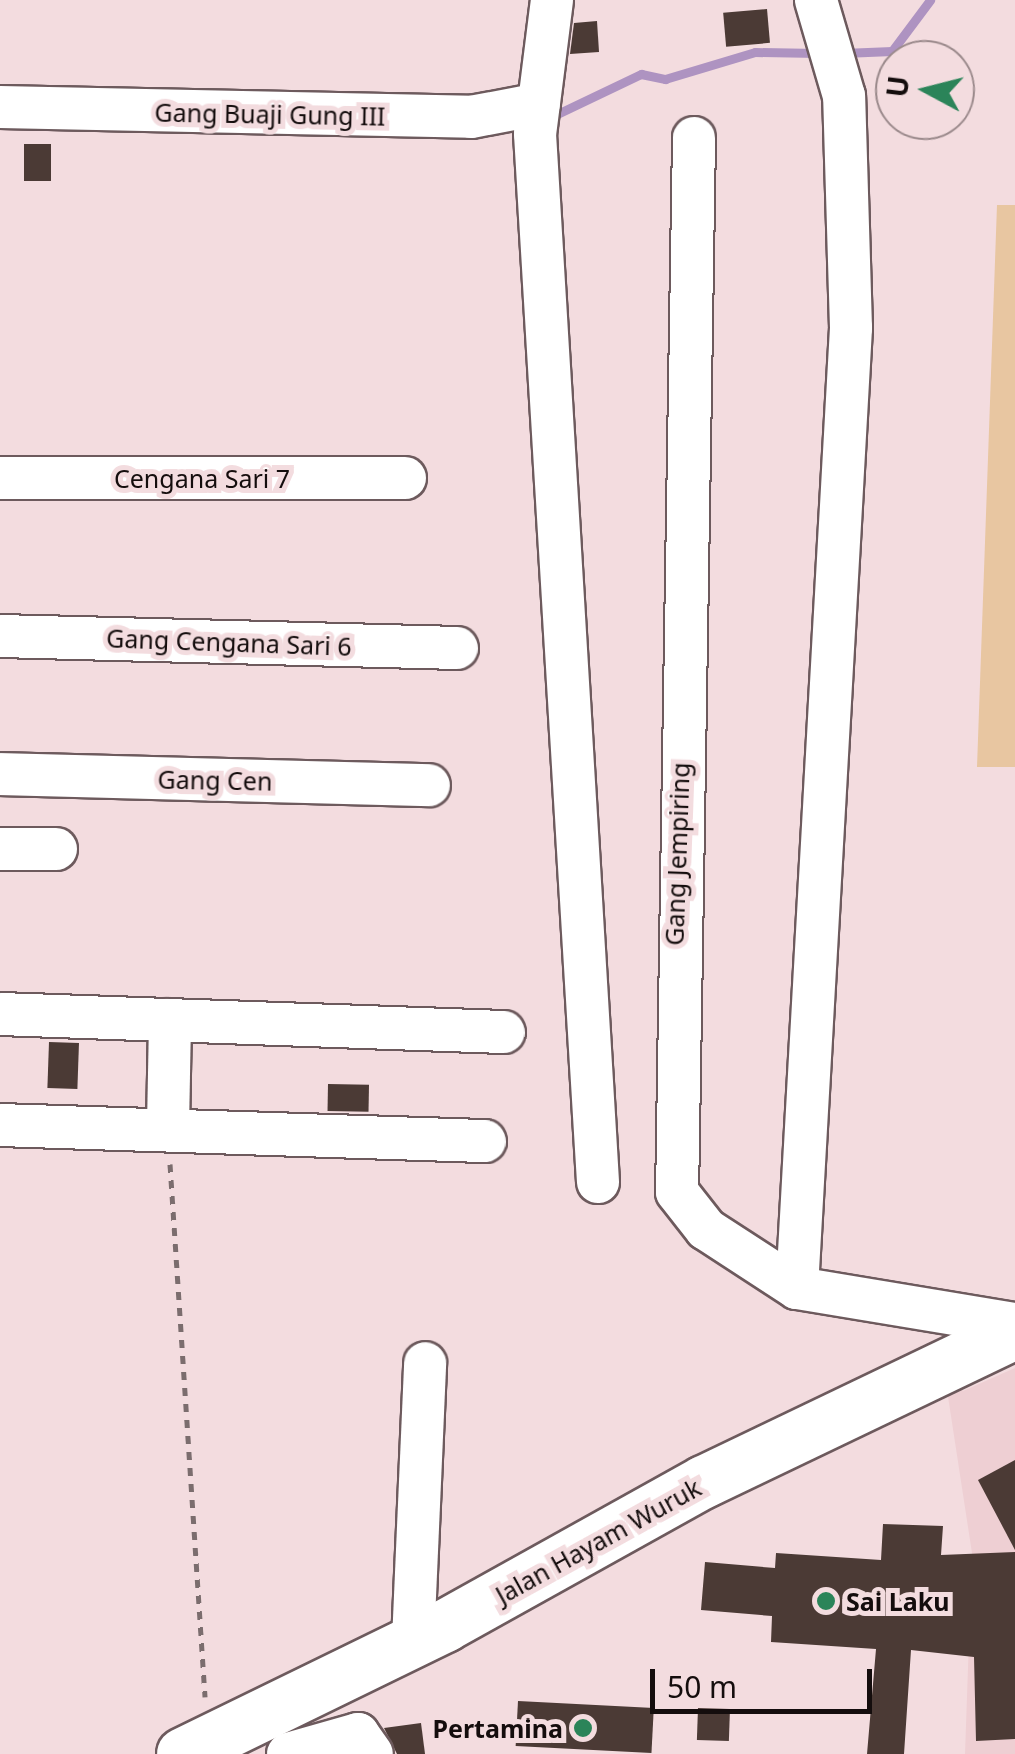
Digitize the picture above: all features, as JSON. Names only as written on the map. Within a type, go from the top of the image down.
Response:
[{"type":"main road","name":"Jalan Hayam Wuruk","points":[[196,1747],[279,1739],[413,1642],[704,1482],[1015,1333]]},
{"type":"street","points":[[552,0],[537,117],[598,1182]]},
{"type":"street","points":[[797,1288],[850,328],[844,96],[822,34]]},
{"type":"street","name":"Gang Buaji Gung III","points":[[0,106],[537,117]]},
{"type":"street","name":"Gang Jempiring","points":[[694,138],[677,1192],[706,1229],[797,1288],[1015,1324]]},
{"type":"street","name":"Cengana Sari 7","points":[[0,478],[404,478]]},
{"type":"street","name":"Gang Cengana Sari 6","points":[[0,636],[457,648]]},
{"type":"street","name":"Gang Cen","points":[[0,774],[429,785]]},
{"type":"street","points":[[0,849],[56,850]]},
{"type":"street","points":[[0,1014],[504,1032]]},
{"type":"street","points":[[168,1126],[170,1020]]},
{"type":"street","points":[[0,1125],[168,1126],[485,1141]]},
{"type":"street","points":[[413,1642],[425,1364]]},
{"type":"street","points":[[279,1739],[358,1734],[372,1754]]},
{"type":"path","points":[[168,1126],[196,1747]]},
{"type":"shaded area","points":[[997,205],[1015,205],[1015,767],[977,767]]},
{"type":"shaded area","points":[[943,1364],[963,1391],[1015,1368],[1015,1754],[965,1754],[972,1553]]},
{"type":"building","points":[[767,9],[770,43],[726,47],[723,13]]},
{"type":"building","points":[[597,21],[599,52],[570,54],[574,23]]},
{"type":"building","points":[[24,144],[51,144],[51,181],[24,181]]},
{"type":"building","points":[[49,1042],[79,1043],[77,1089],[47,1088]]},
{"type":"building","points":[[328,1084],[369,1085],[369,1112],[328,1111]]},
{"type":"building","points":[[1015,1460],[1015,1550],[978,1480]]},
{"type":"building","points":[[883,1524],[943,1526],[941,1555],[1015,1552],[1015,1739],[976,1741],[974,1657],[911,1650],[904,1754],[867,1754],[876,1649],[771,1642],[772,1616],[701,1610],[705,1562],[775,1568],[776,1553],[881,1560]]},
{"type":"building","points":[[518,1701],[654,1708],[651,1753],[516,1746]]},
{"type":"building","points":[[698,1708],[730,1709],[729,1741],[697,1740]]},
{"type":"building","points":[[421,1723],[425,1754],[397,1754],[384,1728]]},
{"type":"waterway","points":[[843,53],[892,51],[930,0]]},
{"type":"waterway","points":[[553,116],[641,74],[665,79],[755,52],[818,53]]},
{"type":"place","name":"Sai Laku","points":[[826,1601]]},
{"type":"place","name":"Pertamina","points":[[583,1728]]}]
